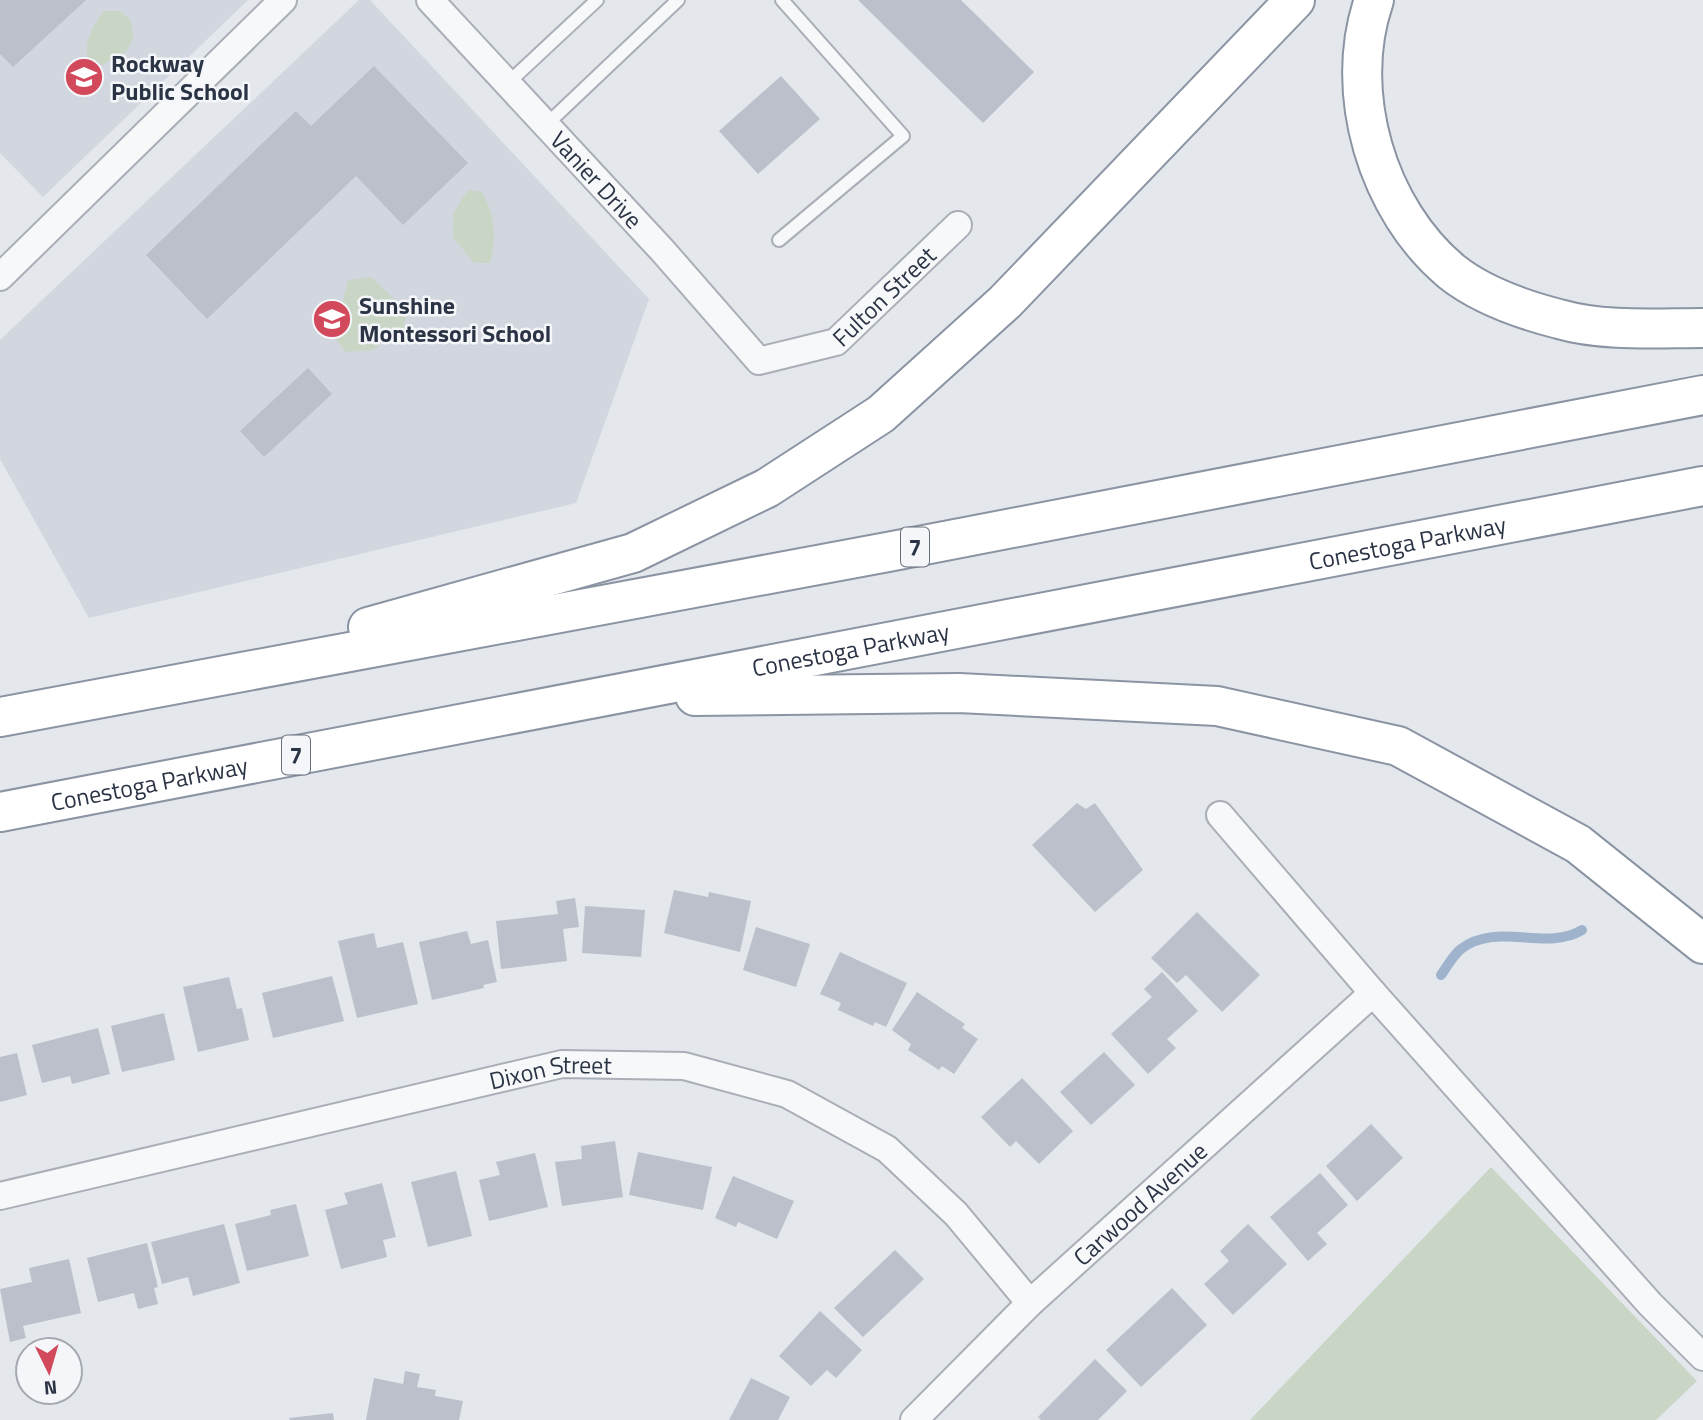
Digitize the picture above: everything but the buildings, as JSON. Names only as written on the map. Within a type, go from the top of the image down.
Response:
[{"type":"highway","points":[[126,695],[634,553],[766,488],[881,414],[1005,302],[1295,0]]},
{"type":"highway","points":[[1374,0],[1368,17],[1362,77],[1367,127],[1383,175],[1408,224],[1453,272],[1501,299],[1561,320],[1632,327],[1703,328]]},
{"type":"highway","name":"7","points":[[0,718],[1703,395]]},
{"type":"highway","name":"Conestoga Parkway","points":[[0,811],[1703,486]]},
{"type":"highway","points":[[591,698],[959,693],[1217,706],[1398,746],[1578,844],[1703,944]]},
{"type":"street","points":[[0,277],[284,0]]},
{"type":"street","name":"Vanier Drive","points":[[430,0],[662,250],[759,361]]},
{"type":"street","name":"Fulton Street","points":[[759,361],[836,342],[958,225]]},
{"type":"street","points":[[1220,815],[1373,993],[1650,1304],[1703,1357]]},
{"type":"street","name":"Carwood Avenue","points":[[914,1420],[1030,1303],[1373,993]]},
{"type":"street","name":"Dixon Street","points":[[0,1196],[562,1064],[684,1066],[787,1094],[887,1149],[956,1214],[1030,1303]]},
{"type":"lane","points":[[508,83],[597,0]]},
{"type":"lane","points":[[546,125],[678,0]]},
{"type":"lane","points":[[779,240],[903,136],[782,0]]},
{"type":"shaded area","name":"Rockway Public School","points":[[0,0],[248,0],[43,197],[0,153]]},
{"type":"shaded area","name":"Sunshine Montessori School","points":[[359,0],[370,0],[649,299],[576,503],[89,618],[0,459],[0,340]]},
{"type":"green space","points":[[104,11],[120,11],[131,21],[133,38],[127,51],[100,66],[89,63],[87,49],[92,29]]},
{"type":"green space","points":[[468,190],[482,192],[490,210],[494,244],[490,263],[474,263],[453,237],[454,212]]},
{"type":"green space","points":[[371,277],[407,311],[403,328],[372,350],[346,352],[334,337],[348,280]]},
{"type":"green space","points":[[1491,1167],[1697,1381],[1656,1420],[1250,1420]]},
{"type":"waterway","points":[[1441,975],[1458,952],[1475,941],[1506,936],[1553,938],[1582,930]]},
{"type":"place","name":"Rockway Public School","points":[[84,77]]},
{"type":"place","name":"Sunshine Montessori School","points":[[332,319]]}]
